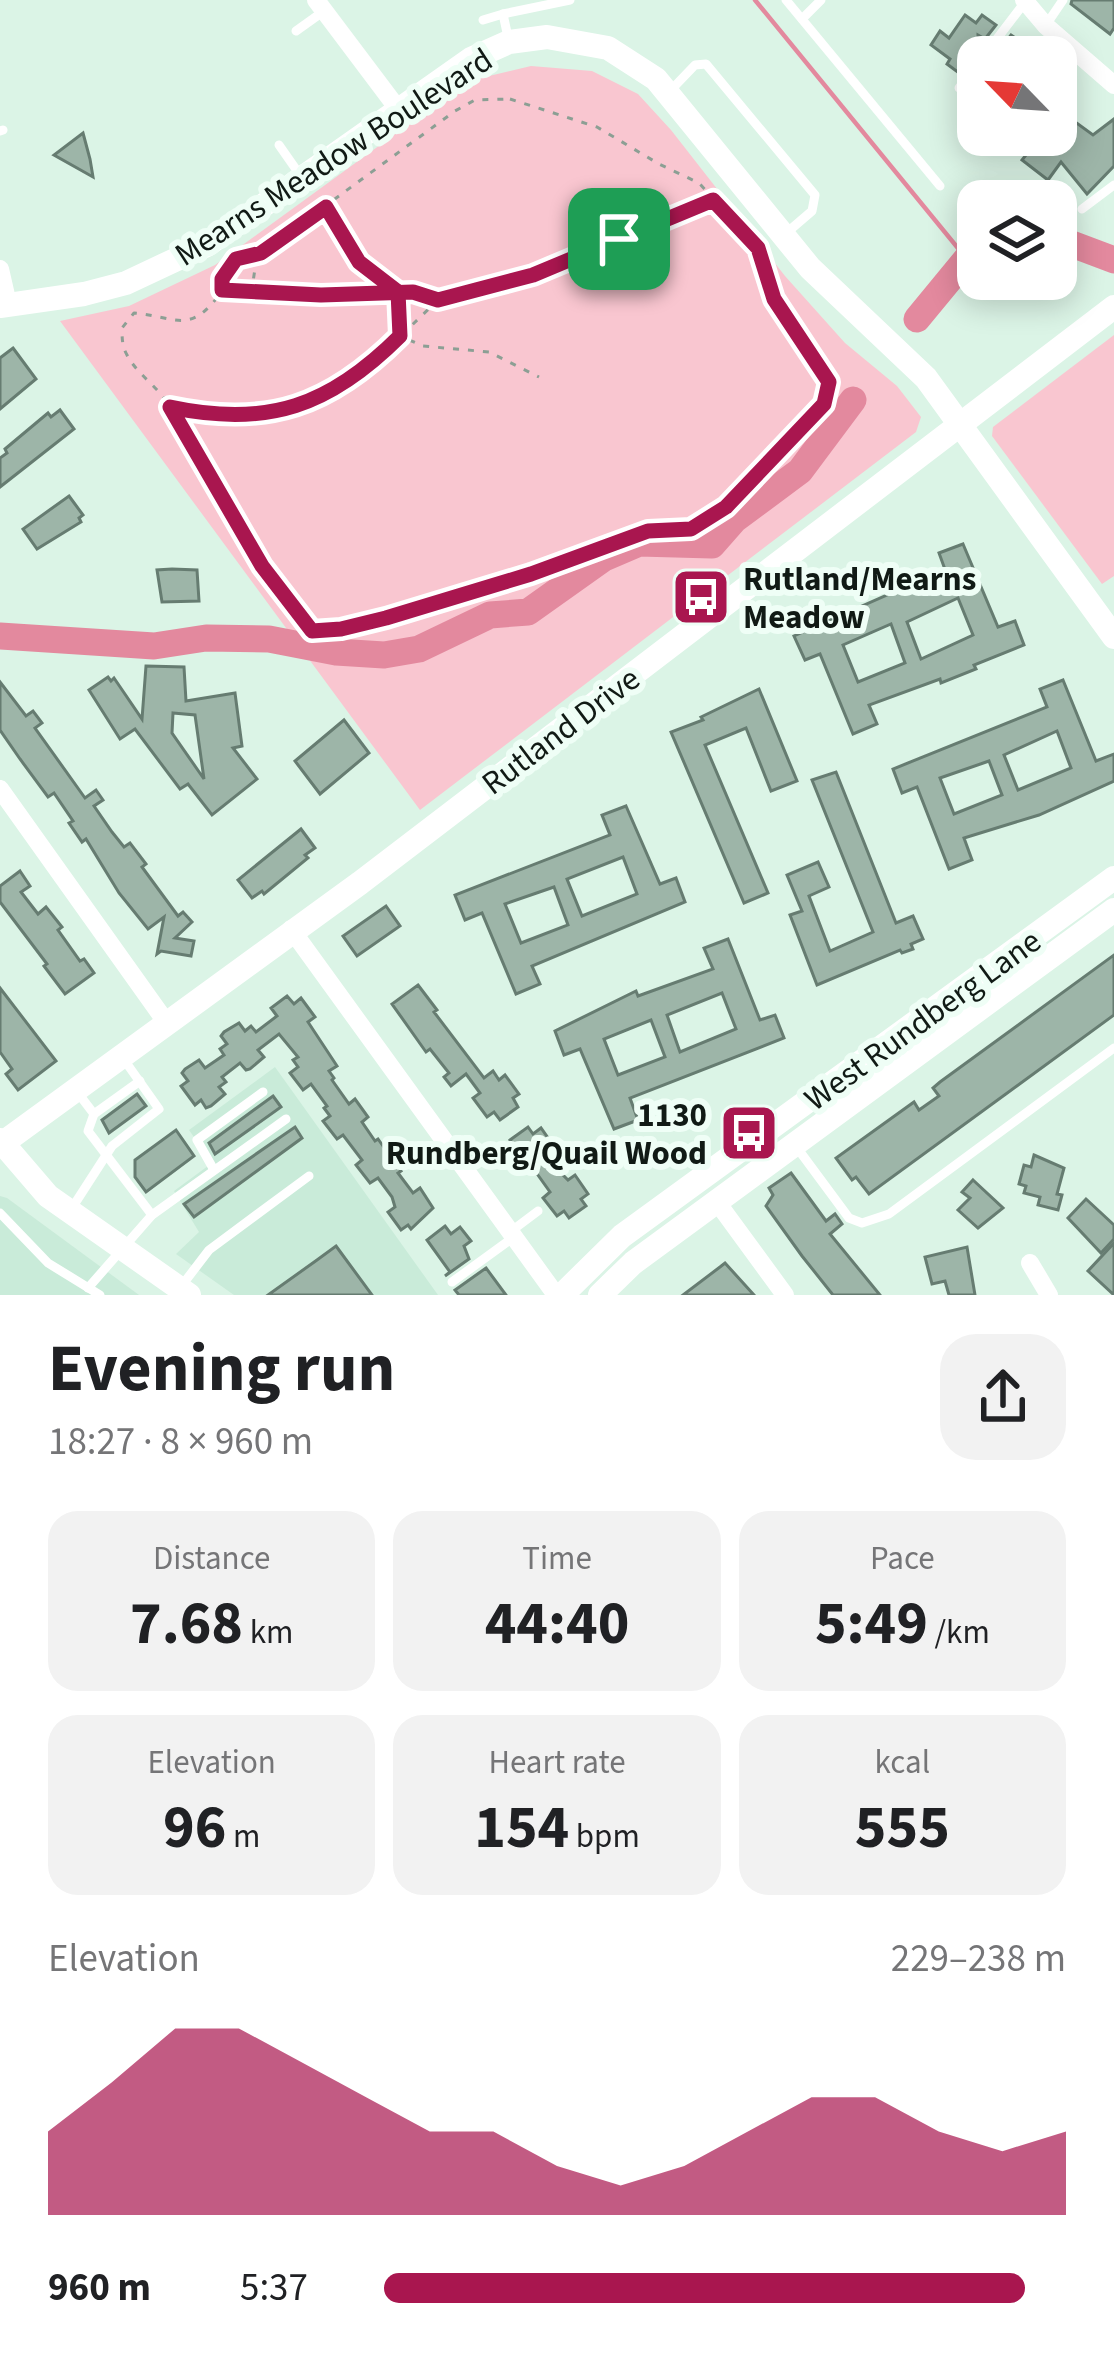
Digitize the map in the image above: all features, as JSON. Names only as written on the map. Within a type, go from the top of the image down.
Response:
[{"type":"street","points":[[1024,1],[1114,85]]},
{"type":"street","points":[[320,6],[398,109]]},
{"type":"street","name":"Mearns Meadow Boulevard","points":[[4,305],[84,294],[170,265],[207,245],[471,59],[509,43],[547,37],[608,48],[633,61],[669,92],[810,268],[926,378],[1114,637]]},
{"type":"street","points":[[0,269],[4,305]]},
{"type":"street","name":"Rutland Drive","points":[[1,1142],[360,883],[1114,307]]},
{"type":"street","points":[[0,789],[166,1022]]},
{"type":"street","name":"West Rundberg Lane","points":[[600,1295],[634,1264],[795,1145],[1114,878]]},
{"type":"street","name":"West Rundberg Lane","points":[[559,1295],[622,1236],[964,1004],[1114,910]]},
{"type":"street","points":[[291,929],[559,1295]]},
{"type":"street","points":[[1,1142],[34,1184],[184,1292]]},
{"type":"street","points":[[717,1202],[785,1295]]},
{"type":"street","points":[[1030,1263],[1049,1295]]},
{"type":"lane","points":[[483,20],[569,0]]},
{"type":"lane","points":[[786,0],[940,186]]},
{"type":"lane","points":[[802,19],[821,0]]},
{"type":"lane","points":[[1046,26],[1063,0]]},
{"type":"lane","points":[[998,36],[1024,1]]},
{"type":"lane","points":[[296,32],[320,6]]},
{"type":"lane","points":[[503,14],[509,43]]},
{"type":"lane","points":[[669,92],[694,65],[706,64],[815,195],[812,211],[784,235]]},
{"type":"lane","points":[[279,145],[302,178]]},
{"type":"lane","points":[[1082,209],[1114,184]]},
{"type":"lane","points":[[795,1145],[849,1217],[862,1223],[889,1214],[1114,1048]]},
{"type":"lane","points":[[69,1212],[125,1129],[159,1109],[121,1055]]},
{"type":"lane","points":[[140,1081],[94,1114],[88,1131],[152,1215]]},
{"type":"lane","points":[[75,1089],[94,1114]]},
{"type":"lane","points":[[214,1170],[197,1140],[262,1092]]},
{"type":"lane","points":[[88,1288],[152,1215],[286,1119]]},
{"type":"lane","points":[[184,1292],[209,1250],[309,1175]]},
{"type":"lane","points":[[452,1282],[538,1211]]},
{"type":"lane","points":[[0,1213],[48,1263],[100,1295]]},
{"type":"path","points":[[475,100],[536,106],[596,127],[699,182],[713,200],[758,248],[774,299],[829,382],[830,390],[802,431],[726,507],[691,529],[648,531],[531,574],[386,618],[312,631],[262,566],[170,407],[124,349],[122,328],[134,313],[187,322],[213,304],[230,265],[257,254],[475,100]]},
{"type":"path","points":[[222,290],[321,295],[398,292],[438,300],[533,275],[713,200]]},
{"type":"path","points":[[326,207],[359,262],[398,292],[400,336]]},
{"type":"path","points":[[244,290],[253,282],[257,254]]},
{"type":"path","points":[[170,407],[208,414],[306,404],[348,381],[438,300]]},
{"type":"path","points":[[400,336],[423,346],[489,352],[538,376]]},
{"type":"shaded area","points":[[531,66],[592,71],[638,94],[785,276],[845,343],[897,386],[921,417],[916,432],[420,810],[60,321],[129,306],[215,265],[468,81]]},
{"type":"shaded area","points":[[1114,335],[1114,576],[1102,584],[992,436],[993,427]]},
{"type":"shaded area","points":[[275,1067],[438,1295],[234,1295],[176,1254],[199,1232],[174,1191],[212,1163],[189,1130]]},
{"type":"shaded area","points":[[0,1196],[7,1198],[139,1295],[0,1295]]},
{"type":"building","points":[[1072,0],[1114,0],[1110,34],[1071,4]]},
{"type":"building","points":[[965,15],[976,23],[982,15],[996,25],[987,36],[957,36],[957,72],[947,64],[950,59],[931,45],[940,31],[949,38]]},
{"type":"building","points":[[1114,119],[1114,166],[1087,194],[1061,162],[1048,180],[1022,160],[1025,156],[1077,156],[1077,123],[1093,135]]},
{"type":"building","points":[[83,133],[90,159],[93,177],[54,155]]},
{"type":"building","points":[[13,348],[36,379],[0,409],[0,358]]},
{"type":"building","points":[[60,410],[74,429],[0,487],[0,458],[7,453],[5,449],[48,413],[51,417]]},
{"type":"building","points":[[69,496],[83,515],[81,522],[37,549],[23,529]]},
{"type":"building","points":[[963,544],[998,627],[1015,621],[1024,645],[941,683],[940,679],[869,705],[877,724],[853,734],[820,654],[805,660],[794,636],[919,581],[922,586],[947,575],[939,553]],"holes":[[[958,598],[973,635],[921,659],[907,622]],[[891,624],[905,663],[858,682],[843,645]]]},
{"type":"building","points":[[157,570],[197,570],[199,601],[162,602]]},
{"type":"building","points":[[146,666],[184,667],[186,701],[235,693],[242,746],[233,748],[257,779],[212,815],[188,784],[180,789],[135,729],[120,739],[89,690],[114,678],[142,719]],"holes":[[[173,713],[195,715],[204,779],[172,733]]]},
{"type":"building","points":[[1063,680],[1096,761],[1114,754],[1114,781],[1039,815],[964,838],[972,860],[949,869],[917,787],[902,793],[893,769],[1047,707],[1040,689]],"holes":[[[1057,731],[1071,768],[1018,790],[1004,755]],[[989,761],[1002,795],[954,814],[940,778]]]},
{"type":"building","points":[[0,682],[26,716],[33,711],[42,723],[35,728],[85,798],[96,790],[103,800],[94,806],[112,832],[124,847],[130,843],[178,916],[183,912],[192,922],[175,938],[194,941],[191,956],[157,954],[164,917],[148,929],[86,839],[82,842],[54,793],[48,797],[20,759],[0,730]]},
{"type":"building","points":[[759,689],[797,781],[771,791],[746,728],[705,745],[768,893],[744,903],[671,732]]},
{"type":"building","points":[[344,720],[369,753],[320,794],[295,761]]},
{"type":"building","points":[[836,772],[896,923],[913,916],[923,939],[911,944],[913,949],[900,950],[817,985],[790,915],[802,911],[787,875],[818,862],[829,887],[809,896],[830,951],[873,932],[812,780]]},
{"type":"building","points":[[626,806],[660,884],[676,878],[685,902],[532,966],[540,984],[516,994],[482,913],[465,920],[455,895],[610,835],[602,815]],"holes":[[[623,857],[637,894],[582,916],[567,879]],[[554,887],[568,925],[521,943],[505,904]]]},
{"type":"building","points":[[301,829],[315,848],[305,855],[308,858],[264,894],[252,898],[238,880]]},
{"type":"building","points":[[20,871],[30,886],[21,892],[38,914],[46,907],[80,961],[84,959],[94,973],[65,994],[0,902],[0,886]]},
{"type":"building","points":[[386,906],[400,926],[357,956],[343,936]]},
{"type":"building","points":[[728,939],[760,1020],[775,1015],[784,1038],[630,1098],[638,1120],[614,1129],[580,1049],[564,1055],[555,1031],[636,991],[638,996],[713,969],[704,948]],"holes":[[[722,993],[736,1029],[680,1052],[667,1015]],[[651,1020],[665,1057],[618,1075],[604,1039]]]},
{"type":"building","points":[[1114,955],[1114,1015],[869,1194],[856,1177],[852,1180],[836,1158],[914,1102],[919,1110],[939,1096],[933,1088],[940,1082]]},
{"type":"building","points":[[418,985],[484,1078],[493,1071],[499,1080],[505,1075],[519,1094],[513,1098],[518,1107],[500,1120],[494,1112],[487,1117],[473,1098],[480,1093],[466,1074],[451,1086],[444,1077],[449,1073],[430,1049],[426,1052],[392,1004]]},
{"type":"building","points":[[0,988],[56,1061],[18,1090],[6,1074],[12,1069],[0,1052]]},
{"type":"building","points":[[287,996],[294,1004],[301,998],[315,1017],[308,1022],[337,1066],[329,1071],[332,1080],[349,1104],[355,1099],[368,1117],[362,1122],[375,1141],[383,1146],[391,1140],[403,1158],[396,1164],[398,1173],[413,1193],[420,1188],[433,1208],[411,1229],[408,1225],[401,1230],[388,1212],[395,1207],[392,1197],[378,1178],[370,1183],[356,1165],[362,1160],[343,1135],[337,1139],[323,1121],[330,1116],[327,1106],[311,1084],[303,1090],[290,1073],[298,1067],[293,1060],[298,1057],[279,1034],[258,1050],[264,1057],[250,1069],[240,1063],[222,1077],[226,1082],[219,1087],[225,1094],[211,1106],[206,1108],[201,1100],[195,1105],[181,1086],[188,1081],[182,1073],[185,1069],[199,1060],[205,1068],[224,1055],[220,1049],[227,1044],[221,1036],[224,1032],[239,1023],[245,1031],[251,1026],[256,1032],[277,1016],[271,1008]]},
{"type":"building","points":[[137,1094],[146,1106],[109,1133],[102,1120]]},
{"type":"building","points":[[273,1096],[281,1107],[215,1154],[209,1143]]},
{"type":"building","points":[[295,1127],[302,1138],[194,1217],[184,1204]]},
{"type":"building","points":[[528,1127],[533,1134],[541,1128],[553,1145],[545,1150],[561,1173],[568,1180],[575,1175],[588,1194],[581,1199],[586,1206],[569,1218],[564,1211],[557,1216],[543,1198],[550,1192],[535,1171],[528,1165],[520,1171],[507,1153],[515,1147],[510,1140]]},
{"type":"building","points":[[176,1130],[194,1156],[146,1192],[135,1177],[135,1160]]},
{"type":"building","points":[[1034,1155],[1064,1168],[1058,1210],[1038,1205],[1040,1197],[1024,1193],[1026,1186],[1019,1184],[1024,1165],[1031,1167]]},
{"type":"building","points":[[791,1173],[826,1221],[835,1214],[842,1224],[830,1234],[880,1295],[833,1295],[802,1256],[766,1206],[773,1195],[769,1188]]},
{"type":"building","points":[[973,1180],[1003,1208],[978,1228],[958,1210],[970,1198],[962,1192]]},
{"type":"building","points":[[1086,1199],[1114,1225],[1114,1239],[1101,1253],[1068,1218]]},
{"type":"building","points":[[445,1226],[451,1234],[460,1227],[471,1241],[464,1246],[469,1259],[445,1276],[450,1272],[427,1240]]},
{"type":"building","points":[[1114,1243],[1114,1295],[1088,1271]]},
{"type":"building","points":[[336,1246],[372,1295],[268,1295],[317,1260]]},
{"type":"building","points":[[967,1247],[975,1295],[949,1295],[945,1281],[932,1284],[925,1257]]},
{"type":"building","points":[[725,1263],[754,1295],[683,1295],[720,1267]]},
{"type":"building","points":[[486,1268],[506,1295],[459,1295],[455,1290]]},
{"type":"waterway","points":[[755,0],[957,247]]},
{"type":"waterway","points":[[1077,246],[1114,260]]},
{"type":"waterway","points":[[917,319],[957,270]]},
{"type":"waterway","points":[[0,636],[154,646],[206,638],[269,639],[336,652],[384,655],[419,649],[490,615],[528,612],[604,558],[639,543],[712,545],[734,520],[800,471],[853,400]]},
{"type":"place","name":"Rutland/Mearns Meadow","points":[[701,597]]},
{"type":"place","name":"1130 Rundberg/Quail Wood","points":[[749,1133]]},
{"type":"route","points":[[619,239],[533,275],[438,300],[413,292],[398,292],[321,295],[222,290],[230,265],[261,253],[326,207],[359,262],[398,292],[400,336],[321,398],[264,411],[208,414],[170,407],[262,566],[312,631],[386,618],[531,574],[648,531],[691,529],[726,507],[824,404],[829,382],[774,299],[758,248],[713,200],[619,239]]}]
